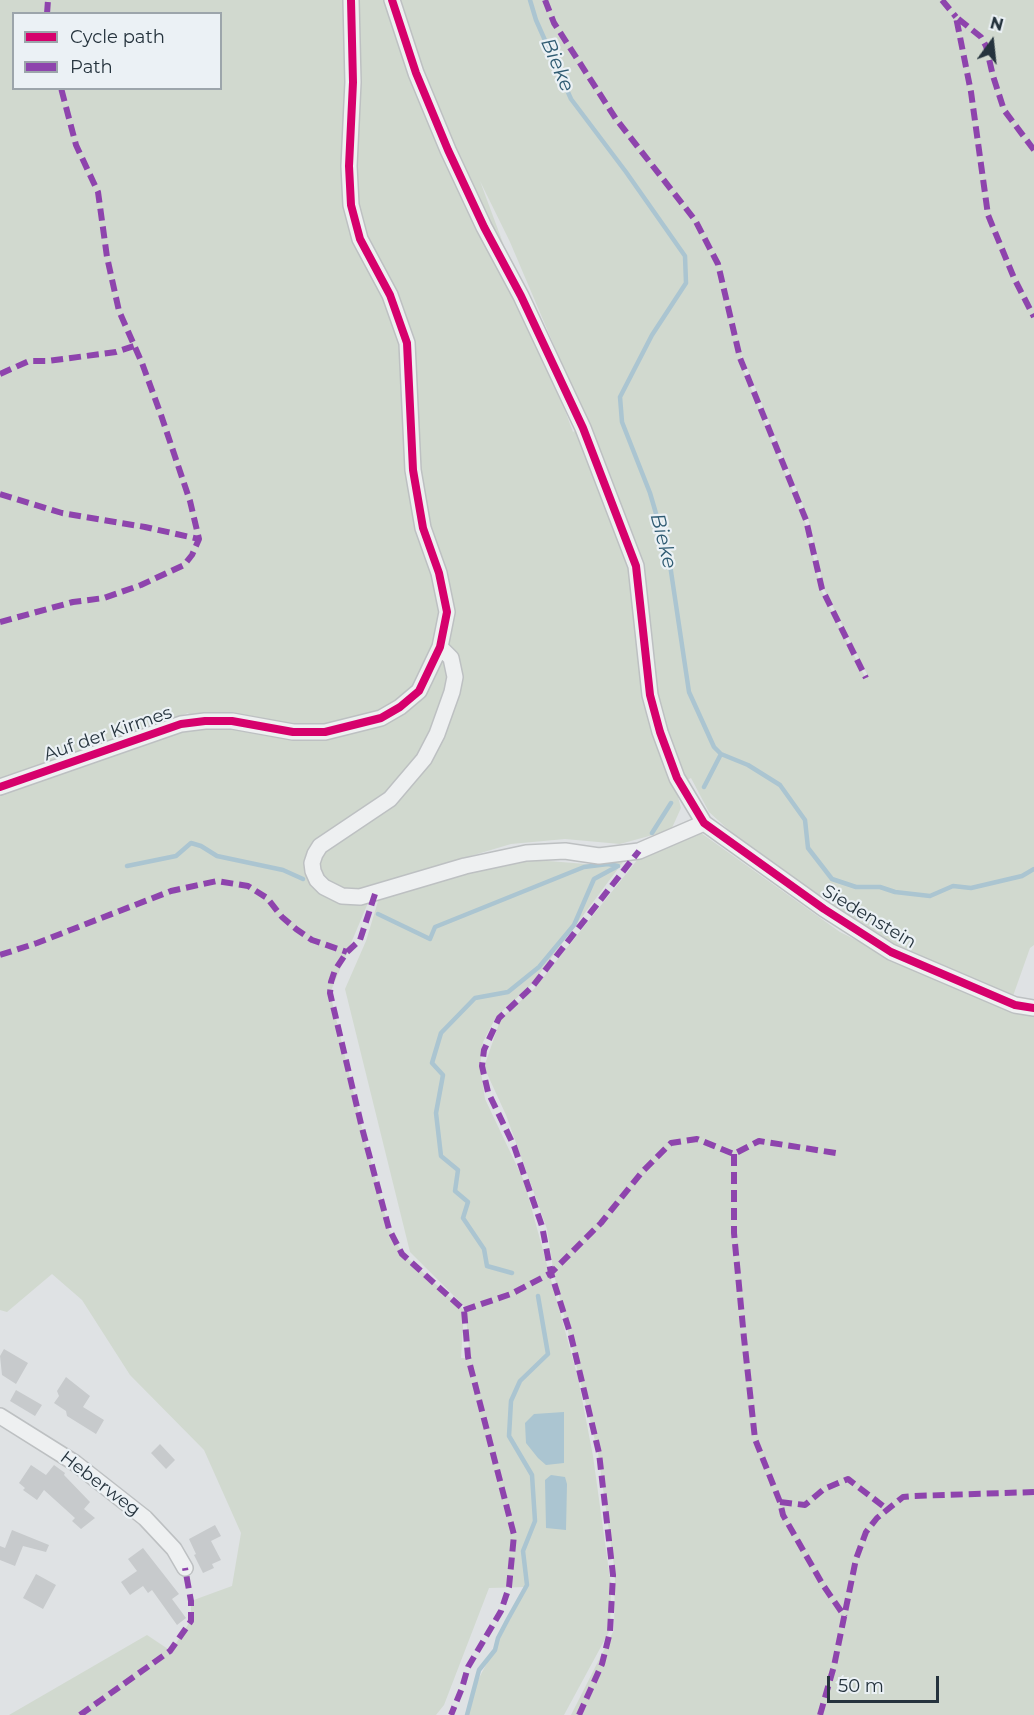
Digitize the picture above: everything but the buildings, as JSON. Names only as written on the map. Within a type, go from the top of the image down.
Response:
[{"type":"street","name":"Auf der Kirmes","points":[[0,788],[181,724],[232,721],[293,732],[325,732],[381,718],[400,707],[419,691],[440,647],[447,612],[440,573],[423,528],[413,470],[407,344],[390,295],[360,239],[351,205],[349,166],[353,82],[351,0]]},
{"type":"street","points":[[392,0],[416,74],[448,150],[484,227],[521,296],[583,428],[636,566],[650,695],[677,778],[704,823],[639,852],[599,856],[565,850],[526,853],[465,866],[360,897],[342,896],[324,887],[317,880],[312,863],[320,846],[390,799],[424,759],[438,734],[455,677],[451,658],[440,647]]},
{"type":"street","name":"Siedenstein","points":[[704,823],[849,926],[891,952],[1015,1005],[1034,1008]]},
{"type":"street","name":"Heberweg","points":[[0,1416],[75,1463],[145,1518],[174,1549],[185,1568]]},
{"type":"shaded area","points":[[0,0],[1034,0],[1034,945],[1030,948],[1013,996],[897,948],[732,833],[709,812],[691,778],[675,786],[681,808],[671,830],[620,844],[565,839],[511,844],[437,866],[373,891],[330,993],[389,1229],[403,1254],[464,1310],[461,1358],[470,1358],[465,1307],[410,1252],[345,989],[366,941],[379,898],[466,871],[536,860],[586,864],[623,862],[531,985],[496,1017],[483,1042],[480,1066],[485,1099],[524,1181],[578,1378],[593,1456],[611,1586],[610,1630],[564,1715],[465,1715],[479,1678],[527,1587],[489,1588],[444,1705],[436,1715],[9,1715],[147,1635],[171,1651],[191,1620],[191,1601],[232,1586],[241,1533],[204,1450],[130,1375],[82,1300],[52,1274],[7,1312],[0,1310],[0,796],[158,738],[198,728],[188,713],[0,780]],"holes":[[[480,181],[510,242],[587,423],[573,432]],[[742,355],[808,518],[824,589],[868,676],[866,679],[821,590],[805,521],[740,361]]]},
{"type":"shaded area","points":[[701,833],[840,932],[890,957],[1014,1012],[1034,1016],[1034,1715],[571,1715],[614,1630],[615,1573],[598,1453],[554,1275],[547,1229],[506,1115],[484,1067],[501,1018],[534,989],[642,854]]},
{"type":"water","points":[[564,1412],[564,1463],[546,1465],[526,1443],[525,1423],[534,1414]]},
{"type":"water","points":[[551,1475],[565,1477],[567,1484],[566,1530],[546,1528],[545,1480]]},
{"type":"waterway","name":"Bieke","points":[[530,0],[536,20],[571,99],[685,256],[686,283],[652,335],[620,397],[622,422],[650,493],[669,558],[689,692],[714,747],[721,754],[748,765],[780,785],[805,820],[808,848],[832,879],[856,887],[880,887],[895,892],[930,896],[953,886],[971,888],[1022,876],[1034,869]]},
{"type":"waterway","points":[[704,787],[721,754]]},
{"type":"waterway","points":[[652,833],[671,803]]},
{"type":"waterway","points":[[127,866],[176,856],[191,843],[217,856],[283,870],[303,879]]},
{"type":"waterway","points":[[378,914],[430,939],[435,927],[584,867],[608,864],[618,866]]},
{"type":"waterway","points":[[512,1273],[487,1266],[484,1249],[463,1218],[468,1202],[455,1191],[458,1170],[441,1156],[436,1113],[443,1075],[432,1063],[441,1033],[475,998],[508,992],[539,967],[574,925],[594,879],[618,866]]},
{"type":"waterway","points":[[467,1715],[479,1670],[495,1650],[498,1638],[527,1585],[523,1551],[535,1521],[532,1475],[509,1436],[511,1401],[520,1381],[548,1354],[538,1296]]},
{"type":"marked path","points":[[47,12],[48,0]]},
{"type":"marked path","points":[[545,0],[554,23],[616,119],[695,220],[718,264],[740,358],[806,520],[822,589],[866,678]]},
{"type":"marked path","points":[[942,0],[956,17]]},
{"type":"marked path","points":[[1034,150],[1004,110],[986,46],[981,37],[956,17],[971,92],[988,215],[1014,278],[1034,317]]},
{"type":"marked path","points":[[0,622],[73,602],[104,598],[141,585],[184,565],[192,555],[199,539],[190,501],[161,415],[142,363],[119,311],[107,257],[98,192],[76,145],[62,90]]},
{"type":"marked path","points":[[0,374],[29,361],[48,361],[116,352],[134,346]]},
{"type":"marked path","points":[[0,494],[62,513],[199,539]]},
{"type":"marked path","points":[[579,1715],[602,1664],[610,1632],[613,1575],[599,1453],[571,1336],[551,1273],[542,1226],[514,1146],[488,1092],[482,1066],[484,1050],[499,1018],[532,987],[639,851]]},
{"type":"marked path","points":[[0,955],[171,891],[217,881],[248,886],[267,898],[282,917],[312,940],[347,952]]},
{"type":"marked path","points":[[375,894],[360,940],[347,952],[335,970],[330,993],[389,1229],[402,1254],[464,1310],[468,1357],[514,1535],[509,1587],[501,1611],[468,1667],[451,1715]]},
{"type":"marked path","points":[[464,1310],[511,1294],[551,1273],[601,1223],[642,1172],[671,1143],[697,1139],[734,1154],[759,1141],[836,1153]]},
{"type":"marked path","points":[[734,1154],[734,1233],[755,1439],[783,1515],[823,1585],[845,1617]]},
{"type":"marked path","points":[[780,1502],[805,1505],[824,1489],[848,1479],[887,1509]]},
{"type":"marked path","points":[[820,1715],[834,1666],[856,1559],[866,1532],[877,1518],[903,1497],[1034,1492]]},
{"type":"marked path","points":[[80,1715],[170,1651],[191,1621],[191,1601],[185,1568]]},
{"type":"cycle path","points":[[0,787],[181,724],[232,721],[293,732],[325,732],[381,718],[400,707],[419,691],[440,647],[447,612],[439,573],[423,528],[413,470],[407,343],[390,295],[360,239],[351,205],[349,166],[353,82],[351,0]]},
{"type":"cycle path","points":[[392,0],[416,73],[448,150],[484,227],[521,296],[583,428],[636,566],[650,695],[660,732],[677,778],[704,823],[824,909],[891,952],[1015,1005],[1034,1008]]}]
